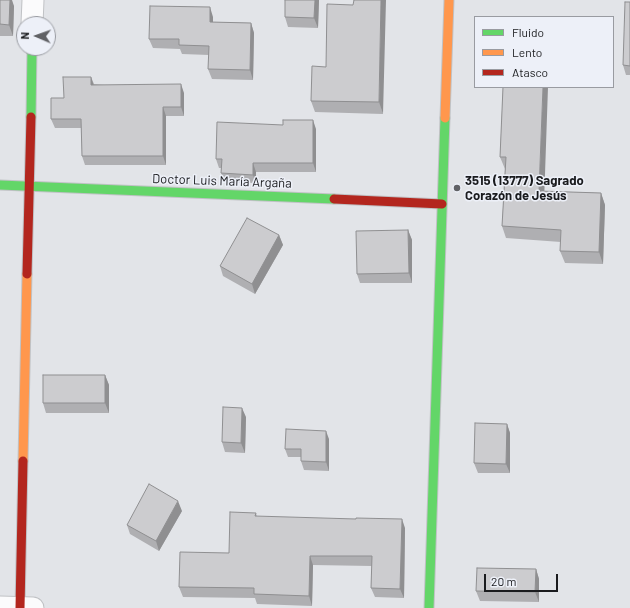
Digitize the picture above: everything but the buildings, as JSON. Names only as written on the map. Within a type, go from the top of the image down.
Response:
[{"type":"street","points":[[32,16],[33,0]]},
{"type":"street","points":[[429,608],[449,0]]},
{"type":"street","points":[[0,606],[24,608],[32,56]]},
{"type":"street","name":"Doctor Luis María Argaña","points":[[0,185],[442,204]]},
{"type":"traffic: fast","points":[[31,117],[32,56]]},
{"type":"traffic: fast","points":[[429,608],[445,118]]},
{"type":"traffic: fast","points":[[0,185],[334,199]]},
{"type":"traffic: slow","points":[[445,118],[449,0]]},
{"type":"traffic: slow","points":[[23,461],[27,274]]},
{"type":"traffic: jam","points":[[27,274],[31,117]]},
{"type":"traffic: jam","points":[[334,199],[442,204]]},
{"type":"traffic: jam","points":[[20,608],[23,461]]},
{"type":"place","name":"3515 (13777) Sagrado Corazón de Jesús","points":[[457,188]]}]
